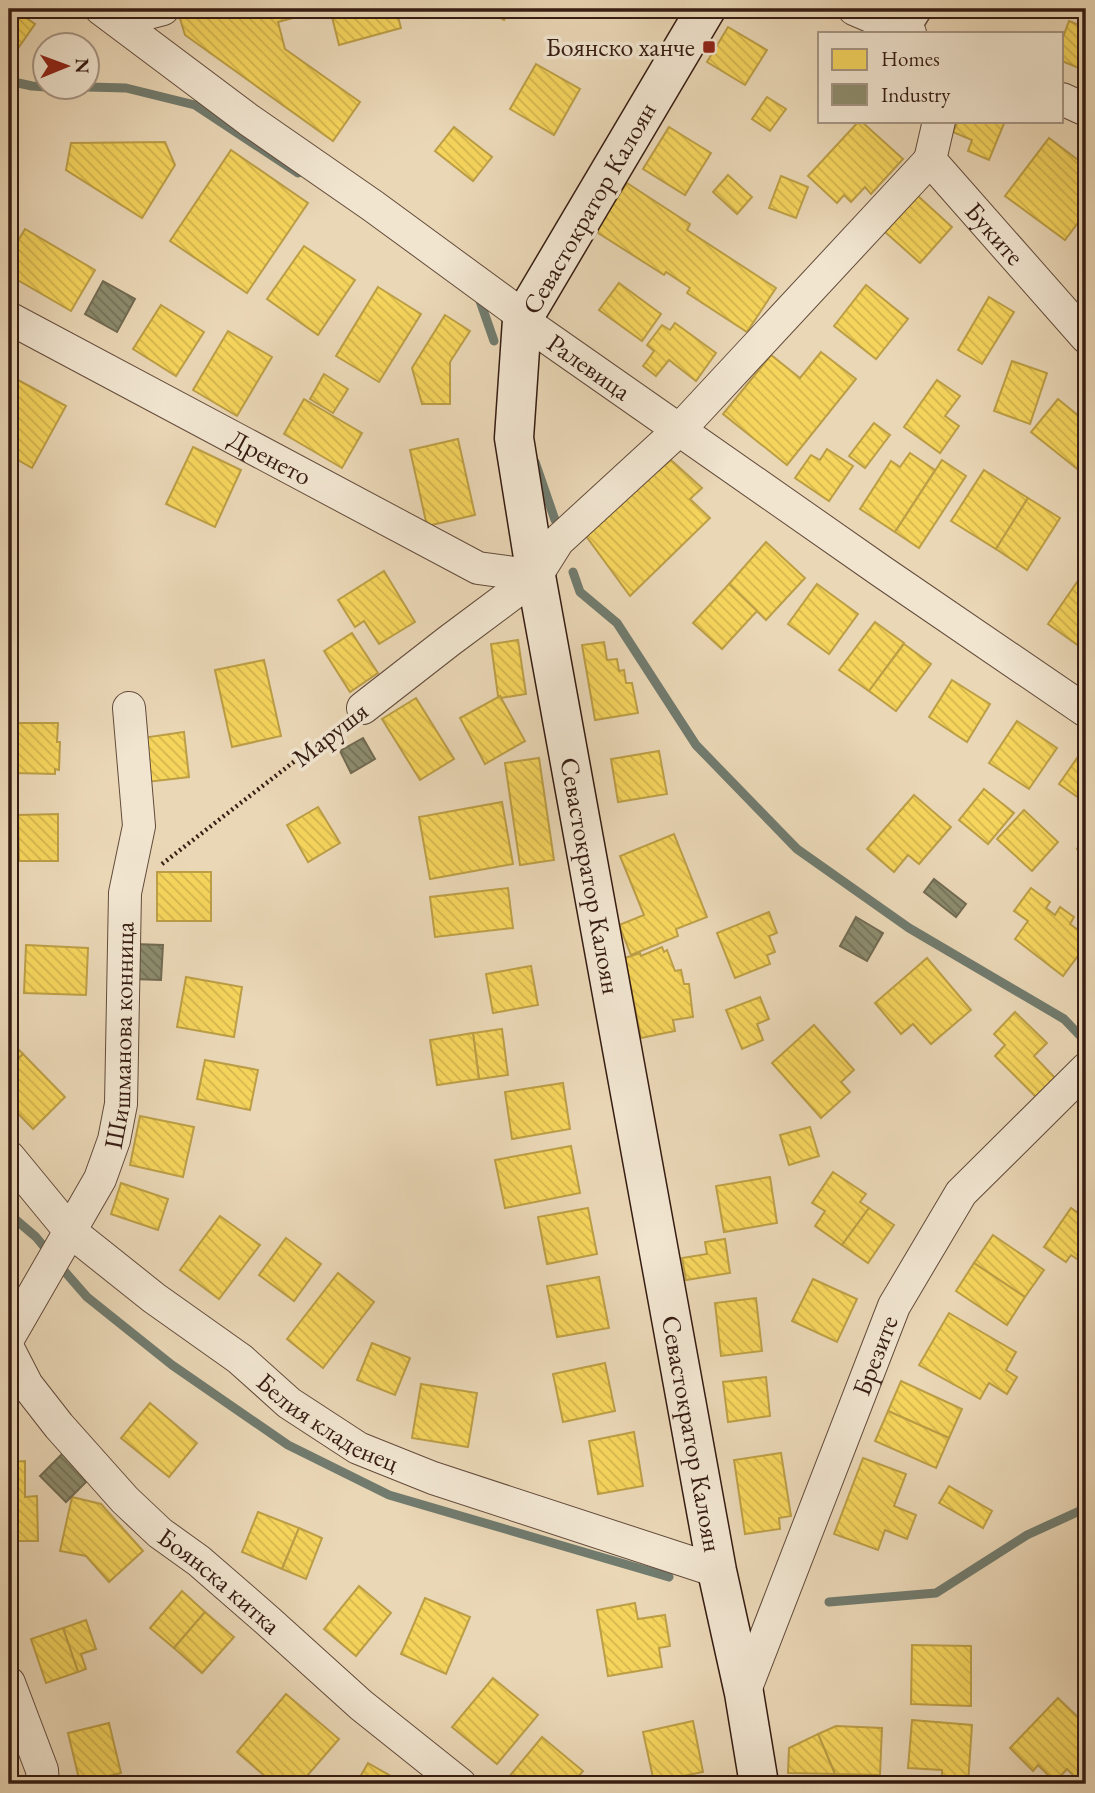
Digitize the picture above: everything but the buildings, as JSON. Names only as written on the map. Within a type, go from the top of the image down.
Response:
[{"type":"main road","name":"Севастократор Калоян","points":[[706,9],[522,320],[514,438],[536,576],[717,1571],[744,1693],[759,1784]]},
{"type":"street","points":[[110,15],[163,9]]},
{"type":"street","points":[[854,9],[912,24]]},
{"type":"street","name":"Ралевица","points":[[110,15],[249,120],[515,310],[522,320],[1086,711]]},
{"type":"street","points":[[1064,100],[1086,110]]},
{"type":"street","points":[[536,576],[558,541],[680,429],[930,160],[939,122]]},
{"type":"street","name":"Буките","points":[[930,160],[1086,337]]},
{"type":"street","name":"Дренето","points":[[9,318],[478,568],[536,576]]},
{"type":"street","name":"Марушя","points":[[363,708],[536,576]]},
{"type":"street","name":"Шишманова конница","points":[[9,1337],[100,1179],[114,1140],[121,1104],[125,893],[139,826],[129,708]]},
{"type":"street","name":"Брезите","points":[[744,1693],[894,1306],[961,1192],[1086,1069]]},
{"type":"street","name":"Белия кладенец","points":[[9,1157],[71,1231],[154,1298],[240,1359],[289,1403],[358,1448],[433,1478],[717,1571]]},
{"type":"street","name":"Боянска китка","points":[[9,1350],[27,1385],[59,1426],[125,1500],[160,1533],[199,1561],[361,1705],[460,1784]]},
{"type":"street","points":[[9,1683],[41,1770],[43,1784]]},
{"type":"path","name":"Марушя","points":[[125,893],[363,708]]},
{"type":"green space","points":[[946,9],[1086,9],[1086,13],[992,17]]},
{"type":"waterway","points":[[9,81],[32,86]]},
{"type":"waterway","points":[[102,87],[126,88],[195,105],[298,173]]},
{"type":"waterway","points":[[476,296],[494,341]]},
{"type":"waterway","points":[[535,462],[555,520]]},
{"type":"waterway","points":[[573,572],[580,592],[617,623],[696,745],[797,849],[909,928],[1064,1019],[1086,1042]]},
{"type":"waterway","points":[[9,1214],[36,1237],[50,1254]]},
{"type":"waterway","points":[[59,1265],[87,1297],[172,1365],[288,1445],[389,1495],[669,1577]]},
{"type":"waterway","points":[[829,1602],[936,1593],[1027,1535],[1086,1508]]},
{"type":"place","name":"Боянско ханче","points":[[709,47]]}]
